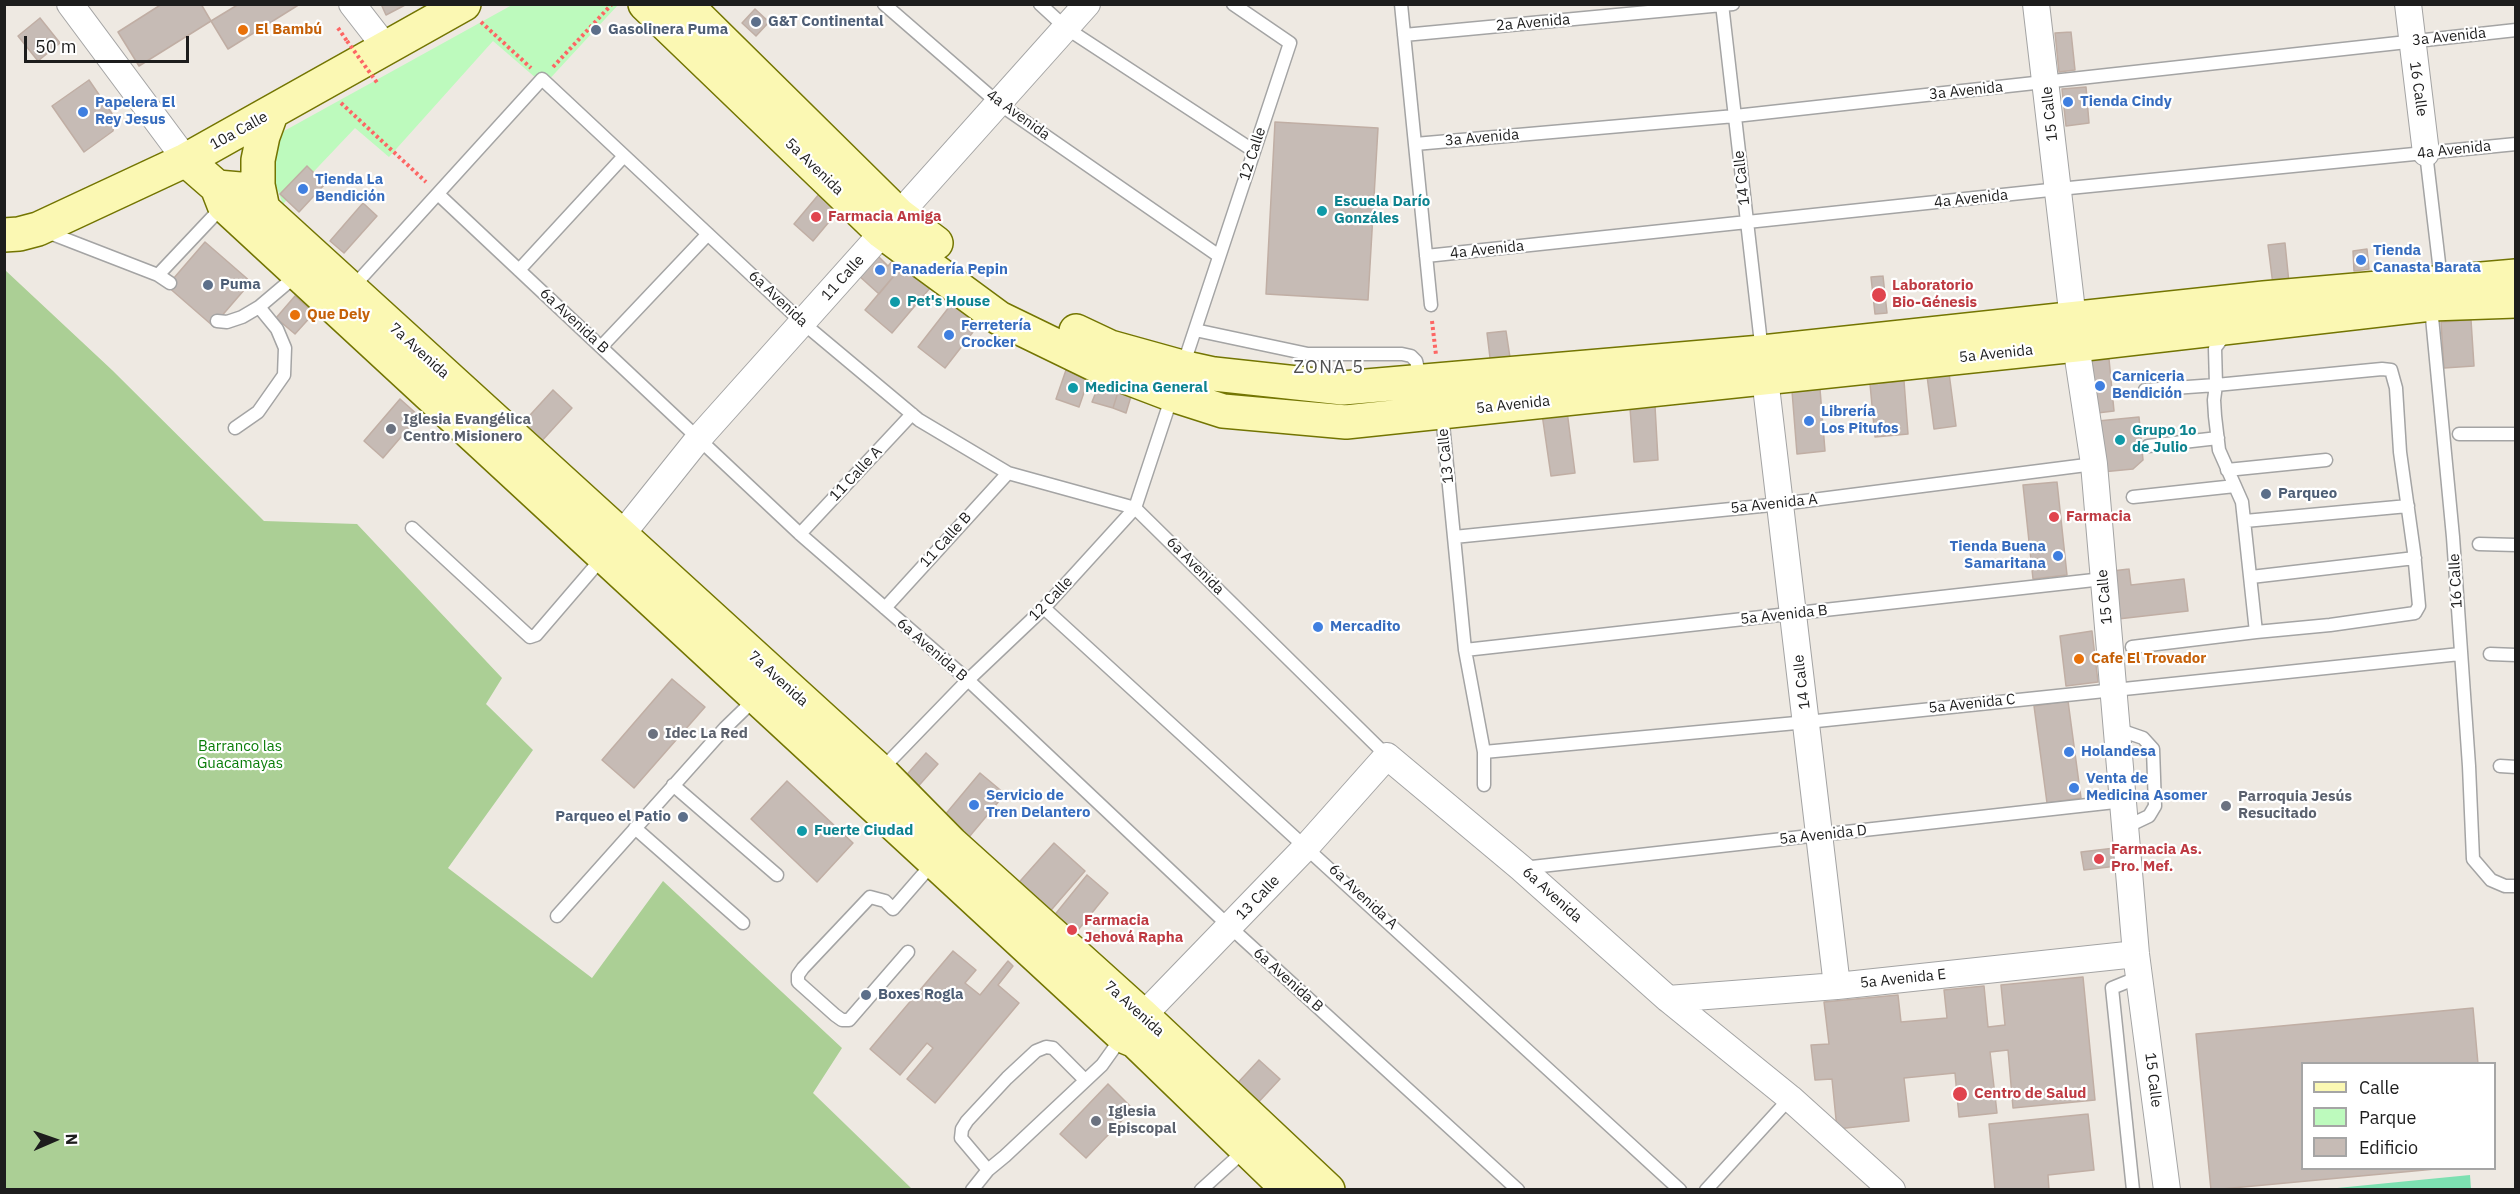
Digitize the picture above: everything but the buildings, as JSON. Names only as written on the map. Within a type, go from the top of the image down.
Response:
[{"type":"street","name":"7a Avenida","points":[[70,4],[186,160],[298,274],[612,546],[880,771],[942,852]]},
{"type":"street","points":[[352,4],[387,49]]},
{"type":"street","name":"5a Avenida","points":[[645,4],[891,224],[1014,301],[1177,381],[1223,411],[1346,422],[1442,413],[1764,365],[2436,293],[2516,301]]},
{"type":"street","name":"5a Avenida","points":[[685,4],[891,224]]},
{"type":"street","name":"11 Calle","points":[[612,546],[699,438],[1087,4]]},
{"type":"street","name":"15 Calle","points":[[2036,4],[2075,332],[2094,464],[2138,965],[2167,1190]]},
{"type":"street","name":"16 Calle","points":[[2409,4],[2411,40],[2426,153]]},
{"type":"street","name":"10a Calle","points":[[4,235],[38,229],[186,160],[464,5]]},
{"type":"street","points":[[263,209],[258,185],[258,160],[271,114]]},
{"type":"street","name":"7a Avenida","points":[[220,196],[240,189],[263,209],[351,289],[612,546],[756,697],[942,852],[1133,1026],[1328,1190]]},
{"type":"street","name":"5a Avenida","points":[[2075,332],[2213,336],[2516,276]]},
{"type":"street","name":"5a Avenida","points":[[1177,381],[1214,374],[1343,388],[1422,381],[1764,365]]},
{"type":"street","name":"14 Calle","points":[[1764,365],[1837,986]]},
{"type":"street","name":"13 Calle","points":[[1133,1026],[1307,846],[1388,756]]},
{"type":"street","name":"6a Avenida","points":[[1388,756],[1521,868],[1668,999],[1790,1098],[1892,1190]]},
{"type":"street","name":"5a Avenida E","points":[[1668,999],[2138,965]]},
{"type":"street","name":"7a Avenida","points":[[1133,1026],[1135,1041],[1289,1190]]},
{"type":"lane","name":"4a Avenida","points":[[884,4],[998,103],[1219,256]]},
{"type":"lane","points":[[1040,4],[1066,28],[1254,151]]},
{"type":"lane","name":"12 Calle","points":[[880,771],[968,680],[1044,608],[1135,508],[1290,43],[1233,4]]},
{"type":"lane","points":[[1401,4],[1431,305]]},
{"type":"lane","name":"2a Avenida","points":[[1404,35],[1726,5]]},
{"type":"lane","name":"14 Calle","points":[[1726,5],[1735,116],[1764,365]]},
{"type":"lane","name":"3a Avenida","points":[[1415,144],[1735,116],[2516,30]]},
{"type":"lane","name":"6a Avenida","points":[[542,79],[803,323],[912,414],[1008,473],[1135,508],[1388,756]]},
{"type":"lane","points":[[351,289],[542,79]]},
{"type":"lane","name":"4a Avenida","points":[[1426,256],[2059,189],[2516,144]]},
{"type":"lane","name":"16 Calle","points":[[2426,153],[2469,766],[2473,859],[2491,880],[2505,886],[2516,886]]},
{"type":"lane","points":[[519,270],[624,156]]},
{"type":"lane","name":"6a Avenida B","points":[[438,194],[800,534],[968,680],[1230,927],[1518,1190]]},
{"type":"lane","points":[[158,275],[220,196]]},
{"type":"lane","points":[[38,229],[158,275],[170,283]]},
{"type":"lane","points":[[601,346],[708,234]]},
{"type":"lane","points":[[217,321],[227,322],[242,317],[259,307],[298,274]]},
{"type":"lane","points":[[235,428],[258,412],[284,375],[285,348],[278,329],[259,307]]},
{"type":"lane","points":[[1195,330],[1308,354],[1402,354],[1411,356],[1416,361],[1422,381]]},
{"type":"lane","points":[[2213,336],[2216,385],[2214,400],[2219,450],[2242,502],[2256,632]]},
{"type":"lane","points":[[2132,647],[2415,613],[2419,606],[2415,558],[2400,452],[2396,388],[2391,370],[2145,390]]},
{"type":"lane","name":"13 Calle","points":[[1442,413],[1465,650],[1484,752],[1484,785]]},
{"type":"lane","name":"11 Calle A","points":[[800,534],[912,414]]},
{"type":"lane","points":[[2459,434],[2516,434]]},
{"type":"lane","points":[[2148,446],[2218,438]]},
{"type":"lane","points":[[2227,470],[2326,460]]},
{"type":"lane","name":"5a Avenida A","points":[[1454,537],[1781,504],[2094,464]]},
{"type":"lane","name":"11 Calle B","points":[[885,608],[1008,473]]},
{"type":"lane","points":[[2133,497],[2235,486]]},
{"type":"lane","points":[[2245,521],[2408,506]]},
{"type":"lane","points":[[412,528],[530,637],[536,635],[612,546]]},
{"type":"lane","points":[[2479,544],[2516,545]]},
{"type":"lane","points":[[2251,577],[2415,558]]},
{"type":"lane","name":"5a Avenida B","points":[[1465,650],[2103,579]]},
{"type":"lane","name":"6a Avenida A","points":[[1044,608],[1307,846],[1680,1190]]},
{"type":"lane","name":"5a Avenida C","points":[[1484,752],[1807,722],[2113,688],[2460,654]]},
{"type":"lane","points":[[2490,654],[2516,655]]},
{"type":"lane","points":[[557,916],[673,785],[756,697]]},
{"type":"lane","points":[[2117,729],[2143,738],[2153,748],[2155,806],[2153,812],[2126,827]]},
{"type":"lane","points":[[2500,766],[2516,767]]},
{"type":"lane","points":[[673,785],[777,875]]},
{"type":"lane","name":"5a Avenida D","points":[[1521,868],[2124,801]]},
{"type":"lane","points":[[635,828],[743,923]]},
{"type":"lane","points":[[908,952],[849,1020],[842,1020],[835,1015],[798,982],[798,975],[802,968],[870,897],[885,901],[892,909],[942,852]]},
{"type":"lane","points":[[2133,1190],[2112,988],[2138,965]]},
{"type":"lane","points":[[972,1190],[988,1170],[1102,1065],[1133,1026]]},
{"type":"lane","points":[[988,1170],[962,1138],[962,1129],[1007,1078],[1036,1051],[1046,1047],[1053,1048],[1085,1080]]},
{"type":"lane","points":[[1706,1190],[1790,1098]]},
{"type":"lane","points":[[1201,1190],[1246,1149]]},
{"type":"path","points":[[464,5],[542,79],[612,4]]},
{"type":"path","points":[[347,41],[378,84]]},
{"type":"path","points":[[347,109],[438,194]]},
{"type":"green space","points":[[512,5],[618,5],[544,85],[493,41],[389,157],[355,128],[283,204],[271,172],[277,145],[284,131]]},
{"type":"green space","name":"Barranco las Guacamayas","points":[[5,270],[112,370],[264,521],[357,524],[502,678],[486,704],[533,750],[448,868],[592,978],[663,881],[842,1048],[813,1093],[912,1189],[5,1189]]},
{"type":"green space","points":[[2470,1175],[2471,1189],[2327,1189]]},
{"type":"place","name":"G&T Continental","points":[[756,22]]},
{"type":"place","name":"El Bambú","points":[[243,30]]},
{"type":"place","name":"Gasolinera Puma","points":[[596,30]]},
{"type":"place","name":"Tienda Cindy","points":[[2068,102]]},
{"type":"place","name":"Papelera El Rey Jesus","points":[[83,112]]},
{"type":"place","name":"Tienda La Bendición","points":[[303,189]]},
{"type":"place","name":"Escuela Darío Gonzáles","points":[[1322,211]]},
{"type":"place","name":"Farmacia Amiga","points":[[816,217]]},
{"type":"place","name":"Tienda Canasta Barata","points":[[2361,260]]},
{"type":"place","name":"Panadería Pepin","points":[[880,270]]},
{"type":"place","name":"Puma","points":[[208,285]]},
{"type":"place","name":"Laboratorio Bio-Génesis","points":[[1879,295]]},
{"type":"place","name":"Pet's House","points":[[895,302]]},
{"type":"place","name":"Que Dely","points":[[295,315]]},
{"type":"place","name":"Ferretería Crocker","points":[[949,335]]},
{"type":"place","name":"Carniceria Bendición","points":[[2100,386]]},
{"type":"place","name":"Medicina General","points":[[1073,388]]},
{"type":"place","name":"Librería Los Pitufos","points":[[1809,421]]},
{"type":"place","name":"Iglesia Evangélica Centro Misionero","points":[[391,429]]},
{"type":"place","name":"Grupo 1o de Julio","points":[[2120,440]]},
{"type":"place","name":"Parqueo","points":[[2266,494]]},
{"type":"place","name":"Farmacia","points":[[2054,517]]},
{"type":"place","name":"Tienda Buena Samaritana","points":[[2058,556]]},
{"type":"place","name":"Mercadito","points":[[1318,627]]},
{"type":"place","name":"Cafe El Trovador","points":[[2079,659]]},
{"type":"place","name":"Idec La Red","points":[[653,734]]},
{"type":"place","name":"Holandesa","points":[[2069,752]]},
{"type":"place","name":"Venta de Medicina Asomer","points":[[2074,788]]},
{"type":"place","name":"Servicio de Tren Delantero","points":[[974,805]]},
{"type":"place","name":"Parroquia Jesús Resucitado","points":[[2226,806]]},
{"type":"place","name":"Parqueo el Patio","points":[[683,817]]},
{"type":"place","name":"Fuerte Ciudad","points":[[802,831]]},
{"type":"place","name":"Farmacia As. Pro. Mef.","points":[[2099,859]]},
{"type":"place","name":"Farmacia Jehová Rapha","points":[[1072,930]]},
{"type":"place","name":"Boxes Rogla","points":[[866,995]]},
{"type":"place","name":"Centro de Salud","points":[[1960,1094]]},
{"type":"place","name":"Iglesia Episcopal","points":[[1096,1121]]},
{"type":"district","name":"ZONA 5","points":[[1329,368]]}]
